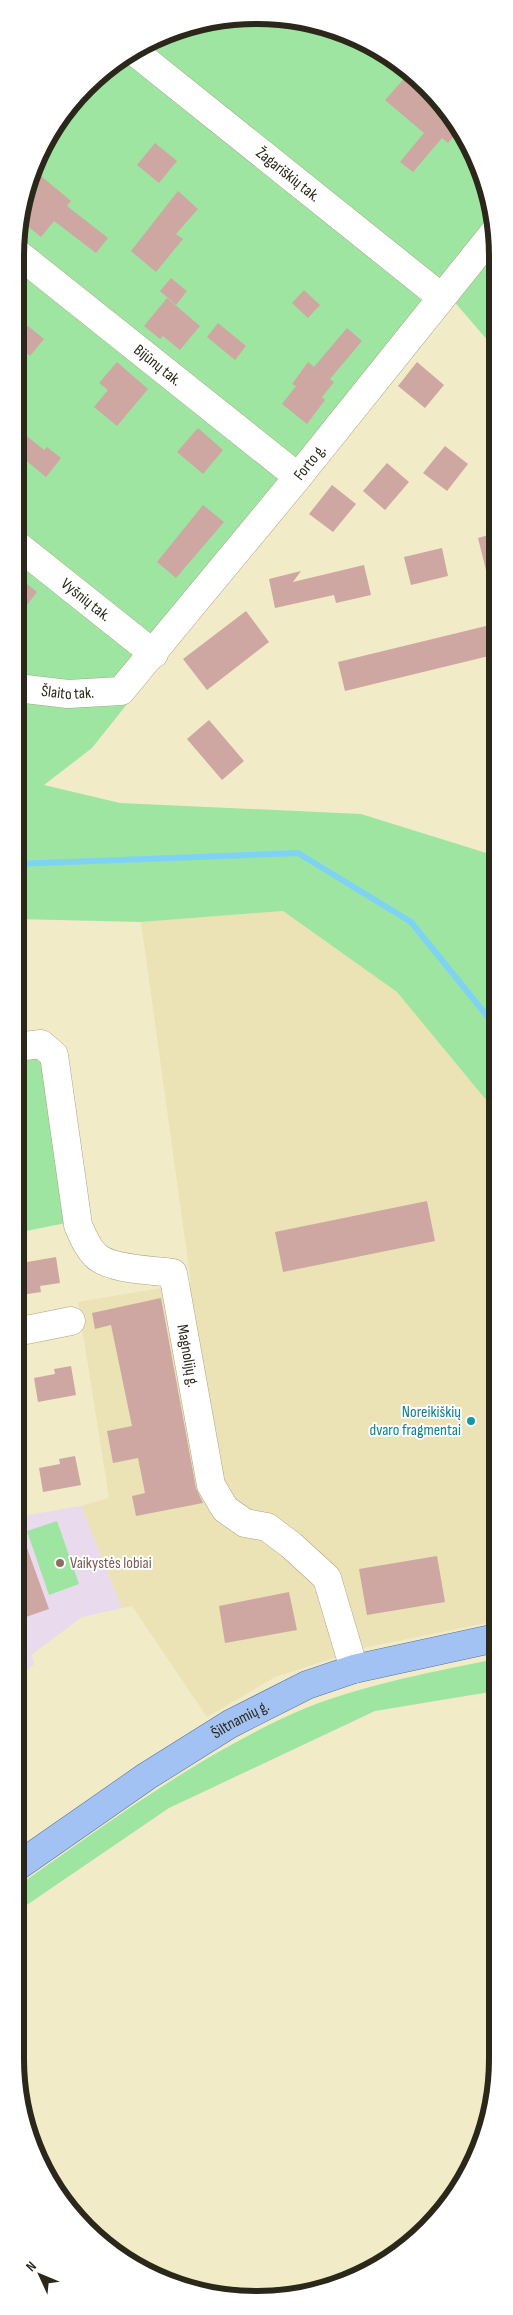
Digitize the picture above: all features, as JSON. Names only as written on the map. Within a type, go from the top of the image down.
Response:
[{"type":"main road","name":"Šiltnamių g.","points":[[24,1862],[147,1776],[230,1724],[307,1685],[354,1668],[489,1639]]},
{"type":"street","name":"Žagariškių tak.","points":[[139,55],[441,297]]},
{"type":"street","name":"Forto g.","points":[[120,691],[154,654],[489,239]]},
{"type":"street","name":"Bijūnų tak.","points":[[24,259],[298,477]]},
{"type":"street","name":"Vyšnių tak.","points":[[24,550],[154,654]]},
{"type":"street","name":"Šlaito tak.","points":[[24,689],[68,694],[120,691]]},
{"type":"street","name":"Magnolijų g.","points":[[24,1046],[41,1044],[50,1049],[57,1063],[78,1225],[86,1243],[95,1256],[108,1264],[173,1273],[211,1485],[225,1509],[244,1523],[267,1527],[291,1544],[327,1578],[354,1668]]},
{"type":"street","points":[[24,1330],[72,1321]]},
{"type":"shaded area","points":[[283,911],[397,992],[489,1104],[489,1622],[368,1647],[275,1677],[207,1717],[132,1606],[122,1608],[81,1506],[109,1498],[78,1302],[191,1283],[141,922]]},
{"type":"shaded area","name":"Vaikystės lobiai","points":[[81,1506],[122,1608],[82,1617],[31,1655],[34,1664],[24,1673],[24,1516]]},
{"type":"green space","points":[[241,24],[272,24],[302,28],[346,41],[386,63],[421,92],[441,115],[458,140],[472,167],[485,211],[489,241],[489,342],[451,298],[92,748],[44,785],[120,803],[361,814],[489,854],[489,1104],[397,992],[283,911],[141,922],[24,919],[24,241],[28,211],[41,167],[63,127],[92,92],[127,63],[167,41],[211,28]]},
{"type":"green space","points":[[44,1055],[71,1222],[24,1231],[24,1061]]},
{"type":"green space","points":[[57,1521],[79,1584],[49,1595],[27,1531]]},
{"type":"green space","points":[[489,1660],[489,1692],[375,1711],[169,1808],[24,1907],[24,1882],[112,1820],[211,1756],[306,1708],[359,1690]]},
{"type":"building","points":[[405,78],[431,103],[455,135],[448,143],[442,138],[413,172],[400,162],[424,133],[385,100]]},
{"type":"building","points":[[155,143],[177,161],[159,183],[137,165]]},
{"type":"building","points":[[39,174],[71,201],[67,206],[108,238],[96,253],[54,221],[41,237],[26,225],[28,211]]},
{"type":"building","points":[[178,191],[198,209],[176,234],[183,239],[156,272],[131,251]]},
{"type":"building","points":[[171,278],[187,291],[176,305],[160,291]]},
{"type":"building","points":[[304,290],[320,305],[308,318],[292,303]]},
{"type":"building","points":[[167,298],[200,326],[180,350],[163,336],[160,339],[144,326]]},
{"type":"building","points":[[218,323],[246,346],[235,360],[207,337]]},
{"type":"building","points":[[28,326],[44,339],[30,356],[24,351],[24,331]]},
{"type":"building","points":[[347,328],[362,341],[330,379],[334,382],[322,397],[325,400],[307,424],[282,404],[296,386],[292,384],[308,362],[314,367]]},
{"type":"building","points":[[117,362],[148,389],[117,426],[94,407],[108,390],[99,383]]},
{"type":"building","points":[[417,362],[444,385],[425,408],[398,386]]},
{"type":"building","points":[[198,428],[223,450],[203,474],[177,452]]},
{"type":"building","points":[[24,434],[44,450],[47,447],[61,458],[46,477],[24,459]]},
{"type":"building","points":[[445,446],[468,464],[447,491],[423,473]]},
{"type":"building","points":[[387,463],[409,482],[385,510],[363,491]]},
{"type":"building","points":[[332,485],[356,504],[333,532],[309,514]]},
{"type":"building","points":[[203,505],[224,522],[176,578],[157,562]]},
{"type":"building","points":[[489,535],[489,582],[478,538]]},
{"type":"building","points":[[442,548],[448,576],[411,585],[404,557]]},
{"type":"building","points":[[364,565],[371,595],[336,603],[334,595],[275,608],[269,579],[301,571],[293,582]]},
{"type":"building","points":[[24,582],[37,592],[24,609]]},
{"type":"building","points":[[246,611],[269,642],[207,690],[183,659]]},
{"type":"building","points":[[486,626],[489,638],[489,656],[345,691],[338,662]]},
{"type":"building","points":[[209,720],[244,761],[222,780],[187,739]]},
{"type":"building","points":[[427,1201],[435,1241],[283,1272],[275,1232]]},
{"type":"building","points":[[56,1257],[60,1283],[40,1286],[41,1292],[24,1295],[24,1263]]},
{"type":"building","points":[[161,1298],[196,1488],[203,1503],[136,1516],[132,1496],[145,1493],[138,1458],[113,1463],[107,1431],[132,1426],[111,1325],[95,1329],[92,1313]]},
{"type":"building","points":[[71,1366],[76,1395],[38,1402],[34,1378],[55,1374],[54,1369]]},
{"type":"building","points":[[75,1456],[81,1485],[43,1492],[39,1468],[60,1464],[59,1459]]},
{"type":"building","points":[[24,1540],[49,1609],[24,1618]]},
{"type":"building","points":[[437,1556],[445,1602],[367,1615],[359,1569]]},
{"type":"building","points":[[289,1592],[297,1630],[225,1643],[219,1606]]},
{"type":"waterway","points":[[24,864],[298,853],[411,922],[489,1018]]},
{"type":"place","name":"Noreikiškių dvaro fragmentai","points":[[471,1421]]},
{"type":"place","name":"Vaikystės lobiai","points":[[60,1563]]}]
